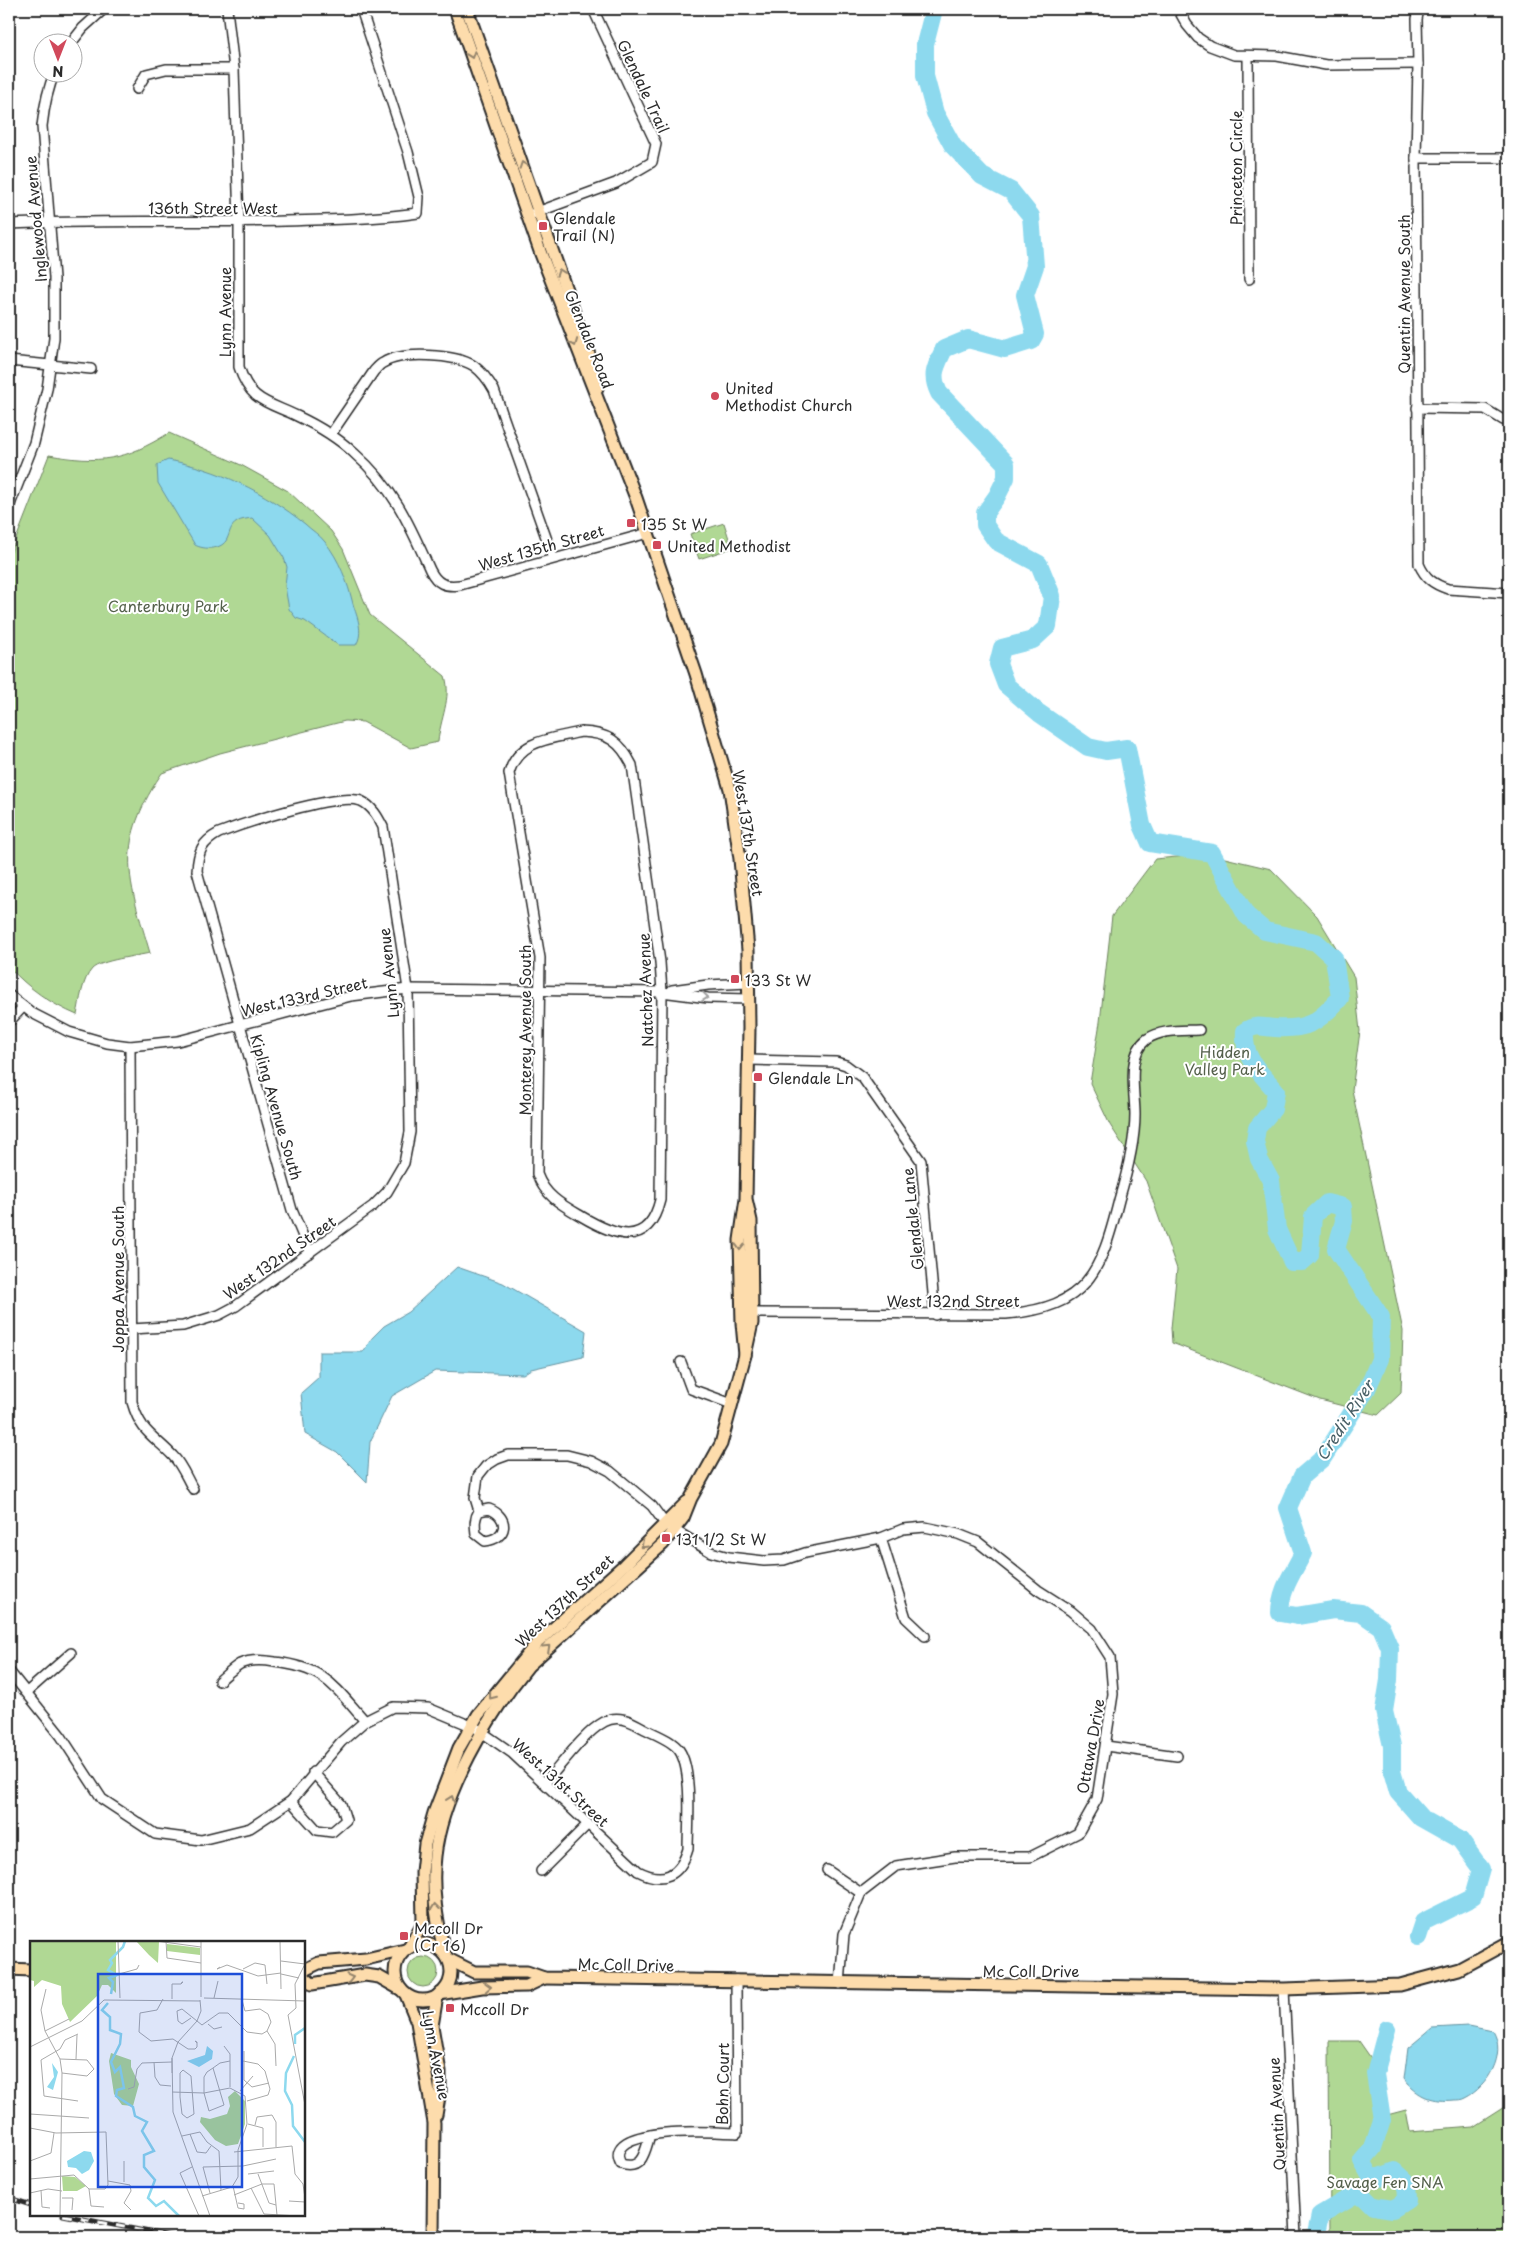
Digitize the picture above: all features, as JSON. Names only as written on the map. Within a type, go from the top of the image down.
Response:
[{"type":"main road","name":"Glendale Road","points":[[454,9],[574,343],[600,402]]},
{"type":"main road","name":"Glendale Road","points":[[467,9],[594,369],[600,402]]},
{"type":"main road","name":"West 137th Street","points":[[431,1845],[460,1776],[482,1733],[513,1685],[528,1666],[663,1544],[670,1527],[691,1498],[721,1444],[745,1354],[747,1313],[740,1240],[746,1199],[749,999],[743,886],[730,789],[696,674],[648,533],[600,402]]},
{"type":"main road","name":"West 137th Street","points":[[431,1845],[444,1785],[459,1748],[471,1726],[492,1696],[537,1643],[624,1565],[670,1527]]},
{"type":"main road","points":[[404,1992],[397,1983],[396,1962],[408,1948],[423,1924],[422,1872],[431,1845]]},
{"type":"main road","points":[[305,1978],[312,1984],[365,1975],[379,1977],[418,1999],[438,1995],[449,1982],[451,1975],[434,1905],[435,1857],[431,1845]]},
{"type":"main road","name":"Mc Coll Drive","points":[[446,1957],[474,1972],[527,1972],[544,1978],[736,1980],[840,1984],[1284,1989],[1400,1985],[1459,1969],[1509,1942]]},
{"type":"main road","points":[[305,1970],[320,1963],[366,1959],[425,1944],[440,1949],[446,1957]]},
{"type":"main road","points":[[9,1969],[30,1970]]},
{"type":"main road","name":"Mc Coll Drive","points":[[438,1995],[482,1987],[527,1986],[544,1978]]},
{"type":"main road","name":"Lynn Avenue","points":[[404,1992],[417,2022],[434,2123],[433,2237]]},
{"type":"main road","name":"Lynn Avenue","points":[[434,2123],[440,2091],[439,2061],[432,2026],[438,1995]]},
{"type":"street","name":"Lynn Avenue","points":[[227,9],[234,69],[239,222],[238,350],[239,367],[243,382],[251,392],[264,402],[297,416],[331,434],[355,454],[388,488],[404,514],[434,579],[441,584]]},
{"type":"street","name":"136th Street West","points":[[9,224],[378,219],[418,213],[419,197],[408,152],[361,9]]},
{"type":"street","name":"Glendale Trail","points":[[527,216],[616,183],[652,162],[656,144],[593,9]]},
{"type":"street","points":[[1178,9],[1192,32],[1210,46],[1234,55],[1277,56],[1326,65],[1418,64]]},
{"type":"street","name":"Quentin Avenue South","points":[[1419,9],[1417,19],[1416,158],[1419,564],[1426,578],[1432,583],[1448,589],[1509,593]]},
{"type":"street","points":[[80,32],[99,10]]},
{"type":"street","name":"Princeton Circle","points":[[1248,56],[1249,279]]},
{"type":"street","points":[[138,89],[146,74],[166,69],[234,69]]},
{"type":"street","name":"Inglewood Avenue","points":[[9,507],[34,442],[51,364],[55,307],[42,126],[50,82]]},
{"type":"street","points":[[1416,158],[1509,158]]},
{"type":"street","points":[[331,434],[374,371],[382,363],[407,357],[431,356],[454,358],[475,367],[489,381],[494,390],[553,557]]},
{"type":"street","points":[[9,361],[90,369]]},
{"type":"street","points":[[1417,408],[1485,409],[1503,420]]},
{"type":"street","name":"West 135th Street","points":[[441,584],[450,586],[460,584],[553,557],[648,533]]},
{"type":"street","name":"Natchez Avenue","points":[[559,738],[581,732],[596,732],[607,736],[627,754],[632,765],[658,934],[662,992],[660,1200],[658,1209],[646,1226],[628,1234],[606,1231],[579,1215]]},
{"type":"street","name":"Monterey Avenue South","points":[[559,738],[531,744],[513,760],[509,773],[539,948],[537,1174],[547,1194],[579,1215]]},
{"type":"street","name":"Lynn Avenue","points":[[200,850],[208,839],[238,826],[335,799],[351,798],[362,801],[372,808],[383,827],[408,989],[410,1132],[404,1163],[396,1178]]},
{"type":"street","name":"Kipling Avenue South","points":[[200,850],[197,871],[239,1025],[292,1210],[310,1253]]},
{"type":"street","name":"West 133rd Street","points":[[662,992],[708,985],[748,984]]},
{"type":"street","name":"West 133rd Street","points":[[23,1007],[69,1032],[107,1043],[130,1046],[178,1041],[351,996],[408,989],[662,992],[708,998],[749,999]]},
{"type":"street","points":[[9,995],[23,1007],[9,1022]]},
{"type":"street","name":"West 132nd Street","points":[[747,1313],[935,1314],[1032,1312],[1057,1304],[1084,1284],[1102,1257],[1108,1241],[1128,1168],[1134,1129],[1135,1061],[1139,1049],[1147,1039],[1160,1033],[1199,1030]]},
{"type":"street","name":"Joppa Avenue South","points":[[130,1046],[132,1402],[136,1416],[144,1430],[174,1457],[193,1490]]},
{"type":"street","name":"Glendale Lane","points":[[748,1060],[836,1062],[846,1066],[862,1077],[921,1161],[935,1314]]},
{"type":"street","name":"West 132nd Street","points":[[131,1329],[183,1326],[219,1315],[236,1306],[374,1206],[396,1178]]},
{"type":"street","points":[[681,1362],[691,1389],[732,1404]]},
{"type":"street","name":"Ottawa Drive","points":[[479,1512],[475,1498],[478,1476],[486,1466],[508,1455],[567,1455],[591,1460],[610,1471],[652,1506],[670,1527],[711,1552],[730,1558],[764,1562],[784,1560],[805,1553],[881,1538],[904,1529],[925,1527],[958,1534],[978,1542],[1092,1629],[1110,1656],[1113,1694],[1097,1798],[1078,1833],[1030,1857],[955,1857],[896,1866],[861,1893],[844,1934],[840,1984]]},
{"type":"street","points":[[881,1538],[906,1618],[925,1636]]},
{"type":"street","points":[[27,1692],[71,1652]]},
{"type":"street","points":[[219,1681],[241,1664],[257,1660],[296,1664],[313,1670],[326,1679],[365,1721]]},
{"type":"street","name":"West 131st Street","points":[[9,1671],[61,1736],[102,1798],[155,1834],[201,1840],[250,1828],[291,1801],[313,1772],[341,1742],[365,1721],[393,1707],[428,1708],[471,1726],[512,1752],[638,1871],[649,1877],[660,1878],[672,1874],[680,1867],[688,1849],[688,1774],[679,1750],[631,1721],[620,1718],[606,1720],[595,1727],[545,1783]]},
{"type":"street","points":[[1106,1746],[1177,1756]]},
{"type":"street","points":[[291,1801],[317,1830],[332,1832],[346,1820],[341,1804],[313,1772]]},
{"type":"street","points":[[541,1871],[588,1824]]},
{"type":"street","points":[[827,1870],[861,1893]]},
{"type":"street","name":"Bohn Court","points":[[650,2135],[678,2131],[737,2133],[736,1980]]},
{"type":"street","name":"Quentin Avenue","points":[[1284,1989],[1296,2237]]},
{"type":"green space","name":"Canterbury Park","points":[[169,433],[241,465],[288,491],[331,531],[343,549],[370,615],[445,676],[447,684],[446,700],[438,742],[411,748],[363,722],[345,721],[220,753],[162,773],[141,810],[131,841],[130,851],[133,889],[150,953],[103,963],[92,969],[80,997],[77,1015],[40,995],[9,967],[9,557],[49,455],[83,459],[111,458],[138,450]]},
{"type":"green space","points":[[724,523],[732,548],[699,559],[690,534]]},
{"type":"green space","name":"Hidden Valley Park","points":[[1208,854],[1271,869],[1317,916],[1354,977],[1360,1031],[1352,1090],[1403,1331],[1401,1393],[1378,1415],[1320,1400],[1172,1343],[1171,1328],[1177,1269],[1146,1181],[1110,1125],[1090,1083],[1100,1022],[1112,916],[1155,859]]},
{"type":"green space","points":[[423,1957],[434,1961],[438,1972],[434,1983],[423,1987],[412,1983],[408,1972],[412,1961]]},
{"type":"green space","name":"Savage Fen SNA","points":[[1329,2041],[1359,2041],[1382,2074],[1375,2087],[1387,2115],[1406,2110],[1410,2132],[1473,2127],[1509,2104],[1509,2237],[1330,2237]]},
{"type":"water","points":[[168,460],[205,469],[240,483],[290,512],[321,537],[335,556],[348,588],[360,630],[356,645],[338,645],[305,621],[296,618],[289,609],[285,586],[287,567],[284,558],[270,535],[252,518],[240,520],[235,524],[225,543],[217,547],[203,548],[195,545],[158,483],[157,465]]},
{"type":"water","points":[[457,1267],[503,1283],[586,1331],[583,1357],[531,1369],[523,1374],[435,1371],[392,1396],[370,1442],[367,1482],[337,1452],[305,1434],[301,1393],[319,1377],[319,1352],[363,1352],[372,1338],[384,1326],[408,1312]]},
{"type":"water","points":[[1468,2026],[1493,2031],[1497,2040],[1498,2050],[1493,2069],[1481,2086],[1462,2099],[1439,2100],[1420,2094],[1409,2085],[1404,2079],[1408,2048],[1432,2028]]},
{"type":"waterway","name":"Credit River","points":[[934,9],[925,44],[925,76],[935,113],[953,146],[982,176],[1011,191],[1031,216],[1035,266],[1025,295],[1035,334],[1031,341],[1005,349],[968,339],[944,349],[935,371],[935,381],[939,393],[1006,464],[1006,478],[997,496],[985,513],[985,525],[996,541],[1039,564],[1052,596],[1048,626],[1033,640],[1002,648],[998,664],[1006,685],[1039,713],[1088,747],[1106,751],[1127,748],[1142,825],[1150,843],[1212,853],[1246,915],[1265,931],[1316,942],[1334,958],[1340,998],[1319,1019],[1296,1028],[1255,1027],[1245,1031],[1245,1041],[1249,1057],[1258,1071],[1276,1091],[1273,1109],[1257,1128],[1255,1141],[1259,1159],[1271,1181],[1277,1229],[1292,1262],[1302,1262],[1310,1255],[1313,1216],[1327,1203],[1343,1207],[1344,1221],[1336,1249],[1381,1317],[1380,1359],[1367,1389],[1323,1458],[1302,1476],[1288,1508],[1303,1553],[1285,1589],[1280,1613],[1297,1616],[1333,1610],[1361,1613],[1381,1627],[1390,1648],[1389,1680],[1384,1711],[1392,1746],[1392,1771],[1398,1792],[1421,1818],[1460,1840],[1481,1869],[1473,1897],[1423,1922],[1418,1937]]},
{"type":"waterway","name":"Credit River","points":[[1319,2237],[1316,2234],[1320,2215],[1354,2195],[1363,2196],[1373,2206],[1393,2209],[1407,2200],[1406,2181],[1395,2171],[1380,2177],[1371,2177],[1362,2161],[1373,2148],[1382,2120],[1375,2074],[1387,2029]]},
{"type":"railway","points":[[9,2198],[30,2205]]},
{"type":"railway","points":[[68,2216],[175,2237]]},
{"type":"place","name":"Glendale Trail (N)","points":[[543,226]]},
{"type":"place","name":"United Methodist Church","points":[[715,396]]},
{"type":"place","name":"135 St W","points":[[631,523]]},
{"type":"place","name":"United Methodist","points":[[657,545]]},
{"type":"place","name":"133 St W","points":[[735,979]]},
{"type":"place","name":"Glendale Ln","points":[[758,1077]]},
{"type":"place","name":"131 1/2 St W","points":[[666,1538]]},
{"type":"place","name":"Mccoll Dr (Cr 16)","points":[[404,1936]]},
{"type":"place","name":"Mccoll Dr","points":[[450,2008]]}]
